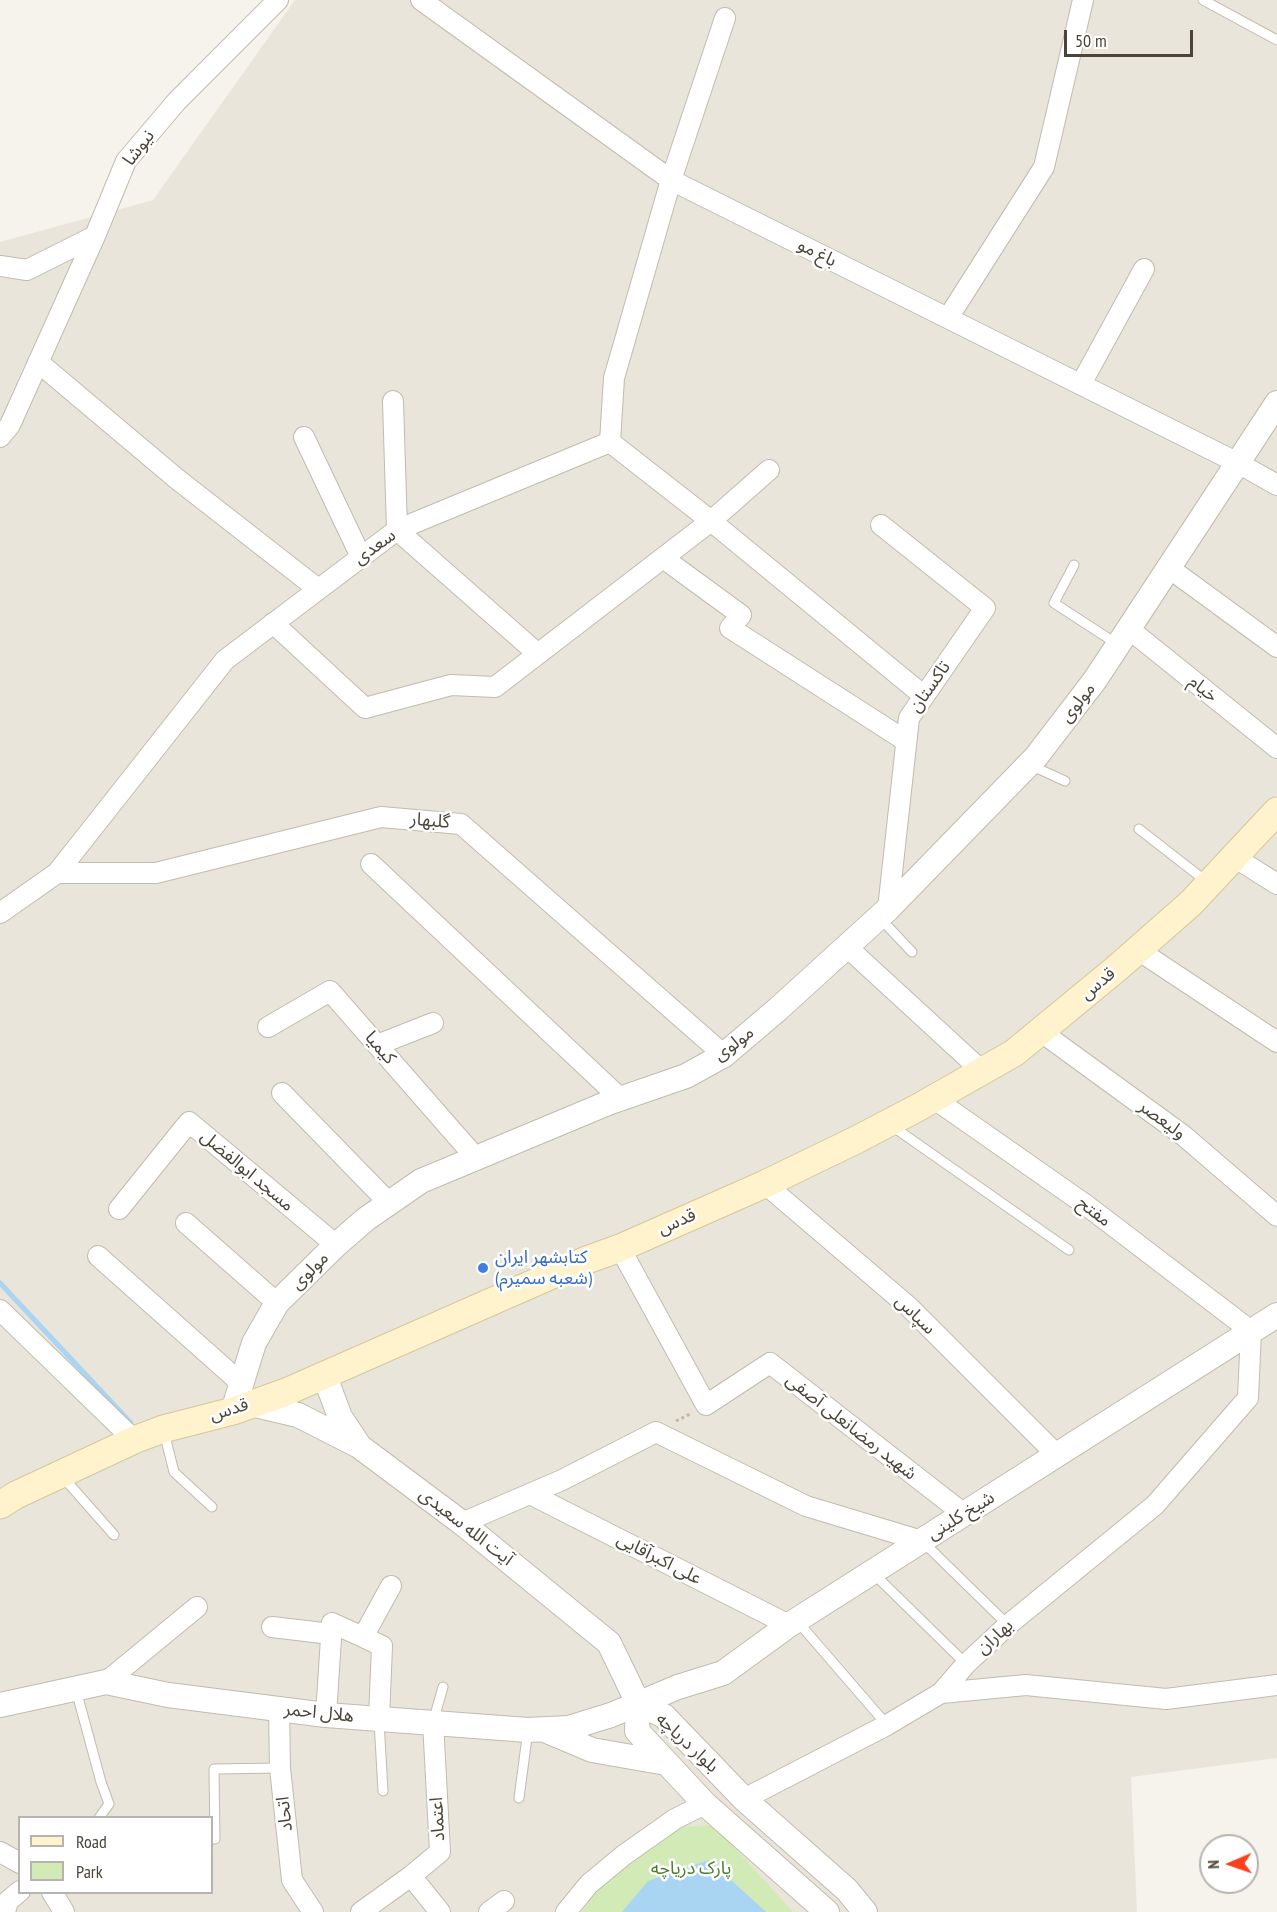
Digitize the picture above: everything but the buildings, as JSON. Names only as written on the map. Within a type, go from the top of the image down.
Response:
[{"type":"main road","name":"قدس","points":[[0,1505],[16,1495],[134,1440],[242,1399],[286,1392],[765,1184],[888,1123],[1014,1053],[1191,903],[1277,811]]},
{"type":"street","name":"نیوشا","points":[[3,428],[38,362],[126,161],[177,101],[278,0]]},
{"type":"street","name":"باغ مو","points":[[421,0],[671,180],[1238,463],[1277,485]]},
{"type":"street","points":[[948,318],[1044,167],[1083,0]]},
{"type":"street","points":[[725,18],[671,180],[614,378],[610,442],[711,521],[924,696]]},
{"type":"street","points":[[0,266],[27,270],[95,236]]},
{"type":"street","points":[[1081,384],[1144,269]]},
{"type":"street","points":[[38,362],[177,479],[318,589]]},
{"type":"street","points":[[393,401],[397,530],[538,654]]},
{"type":"street","name":"مولوی","points":[[242,1399],[254,1343],[277,1303],[366,1219],[421,1181],[621,1099],[686,1076],[724,1055],[884,913],[1029,764],[1095,681],[1277,403]]},
{"type":"street","points":[[304,437],[361,557]]},
{"type":"street","name":"سعدی","points":[[0,913],[57,873],[225,660],[397,530],[610,442]]},
{"type":"street","points":[[273,623],[365,708],[451,685],[495,687],[711,521],[769,470]]},
{"type":"street","name":"تاکستان","points":[[881,525],[985,608],[909,718],[884,913]]},
{"type":"street","points":[[663,558],[741,615],[730,628],[906,741]]},
{"type":"street","points":[[1169,568],[1277,646]]},
{"type":"street","name":"خیام","points":[[1124,637],[1277,748]]},
{"type":"street","name":"گلبهار","points":[[57,873],[156,873],[381,817],[461,824],[724,1055]]},
{"type":"street","points":[[1234,857],[1277,884]]},
{"type":"street","points":[[371,864],[621,1099]]},
{"type":"street","points":[[846,947],[982,1071]]},
{"type":"street","points":[[1138,950],[1277,1042]]},
{"type":"street","name":"کیمیا","points":[[268,1027],[330,992],[476,1158]]},
{"type":"street","points":[[377,1045],[433,1023]]},
{"type":"street","name":"ولیعصر","points":[[1040,1031],[1184,1136],[1277,1216]]},
{"type":"street","points":[[282,1093],[388,1203]]},
{"type":"street","name":"مفتح","points":[[933,1098],[1086,1205],[1251,1331]]},
{"type":"street","name":"مسجد ابوالفضل","points":[[119,1209],[189,1122],[336,1245]]},
{"type":"street","name":"سپاس","points":[[765,1184],[908,1306],[1057,1455]]},
{"type":"street","points":[[186,1223],[277,1303]]},
{"type":"street","points":[[620,1248],[706,1405]]},
{"type":"street","points":[[98,1256],[242,1399]]},
{"type":"street","points":[[0,1310],[134,1440]]},
{"type":"street","name":"شیخ کلینی","points":[[638,1703],[723,1673],[793,1622],[1277,1315]]},
{"type":"street","name":"بهاران","points":[[941,1693],[966,1664],[1008,1625],[1155,1505],[1248,1398],[1251,1331]]},
{"type":"street","name":"شهید رمضانعلی آصفی","points":[[706,1405],[770,1364],[964,1514]]},
{"type":"street","points":[[324,1374],[340,1417],[359,1446]]},
{"type":"street","name":"آیت الله سعیدی","points":[[242,1399],[298,1415],[359,1446],[462,1523],[609,1643],[638,1703]]},
{"type":"street","points":[[462,1523],[562,1480],[656,1432],[806,1506],[922,1541]]},
{"type":"street","name":"علی اکبرآقایی","points":[[530,1494],[793,1622]]},
{"type":"street","points":[[363,1637],[391,1586]]},
{"type":"street","points":[[106,1682],[197,1607]]},
{"type":"street","points":[[326,1715],[332,1623],[382,1646],[379,1719]]},
{"type":"street","points":[[272,1627],[331,1634]]},
{"type":"street","name":"هلال احمر","points":[[0,1705],[106,1682],[168,1695],[326,1715],[535,1730],[569,1728],[611,1715],[638,1703]]},
{"type":"street","points":[[744,1799],[887,1725],[941,1693],[1026,1685],[1166,1699],[1277,1685]]},
{"type":"street","name":"بلوار دریاچه","points":[[827,1912],[705,1804],[637,1731],[638,1703],[664,1716],[744,1799],[847,1890],[865,1912]]},
{"type":"street","name":"اتحاد","points":[[279,1709],[280,1768],[292,1880],[313,1912]]},
{"type":"street","name":"اعتماد","points":[[361,1912],[440,1852],[433,1722]]},
{"type":"street","points":[[535,1730],[592,1750],[666,1762]]},
{"type":"street","points":[[566,1912],[589,1884],[624,1855],[675,1819],[705,1804]]},
{"type":"street","points":[[0,1852],[18,1862]]},
{"type":"street","points":[[411,1876],[440,1912]]},
{"type":"street","points":[[5,1912],[8,1901],[18,1893]]},
{"type":"street","points":[[53,1894],[64,1912]]},
{"type":"lane","points":[[1203,0],[1277,40]]},
{"type":"lane","points":[[1074,564],[1054,603],[1124,637]]},
{"type":"lane","points":[[1029,764],[1065,782]]},
{"type":"lane","points":[[1139,829],[1209,883]]},
{"type":"lane","points":[[884,913],[912,952]]},
{"type":"lane","points":[[888,1123],[1069,1250]]},
{"type":"lane","points":[[163,1429],[174,1472],[212,1506]]},
{"type":"lane","points":[[60,1474],[114,1535]]},
{"type":"lane","points":[[922,1541],[1008,1625]]},
{"type":"lane","points":[[873,1573],[966,1664]]},
{"type":"lane","points":[[793,1622],[887,1725]]},
{"type":"lane","points":[[433,1722],[443,1687]]},
{"type":"lane","points":[[75,1688],[109,1804],[100,1816]]},
{"type":"lane","points":[[379,1719],[383,1791]]},
{"type":"lane","points":[[519,1798],[535,1730]]},
{"type":"lane","points":[[215,1839],[214,1769],[280,1768]]},
{"type":"path","points":[[656,1432],[706,1405]]},
{"type":"shaded area","points":[[295,0],[1277,0],[1277,1758],[1131,1777],[1137,1912],[0,1912],[0,242],[153,200]]},
{"type":"green space","name":"پارک دریاچه","points":[[714,1825],[793,1912],[582,1912],[604,1881],[675,1827]]},
{"type":"water","points":[[709,1860],[766,1912],[622,1912],[648,1881]]},
{"type":"waterway","points":[[0,1283],[131,1423]]},
{"type":"place","name":"کتابشهر ایران (شعبه سمیرم)","points":[[483,1268]]}]
